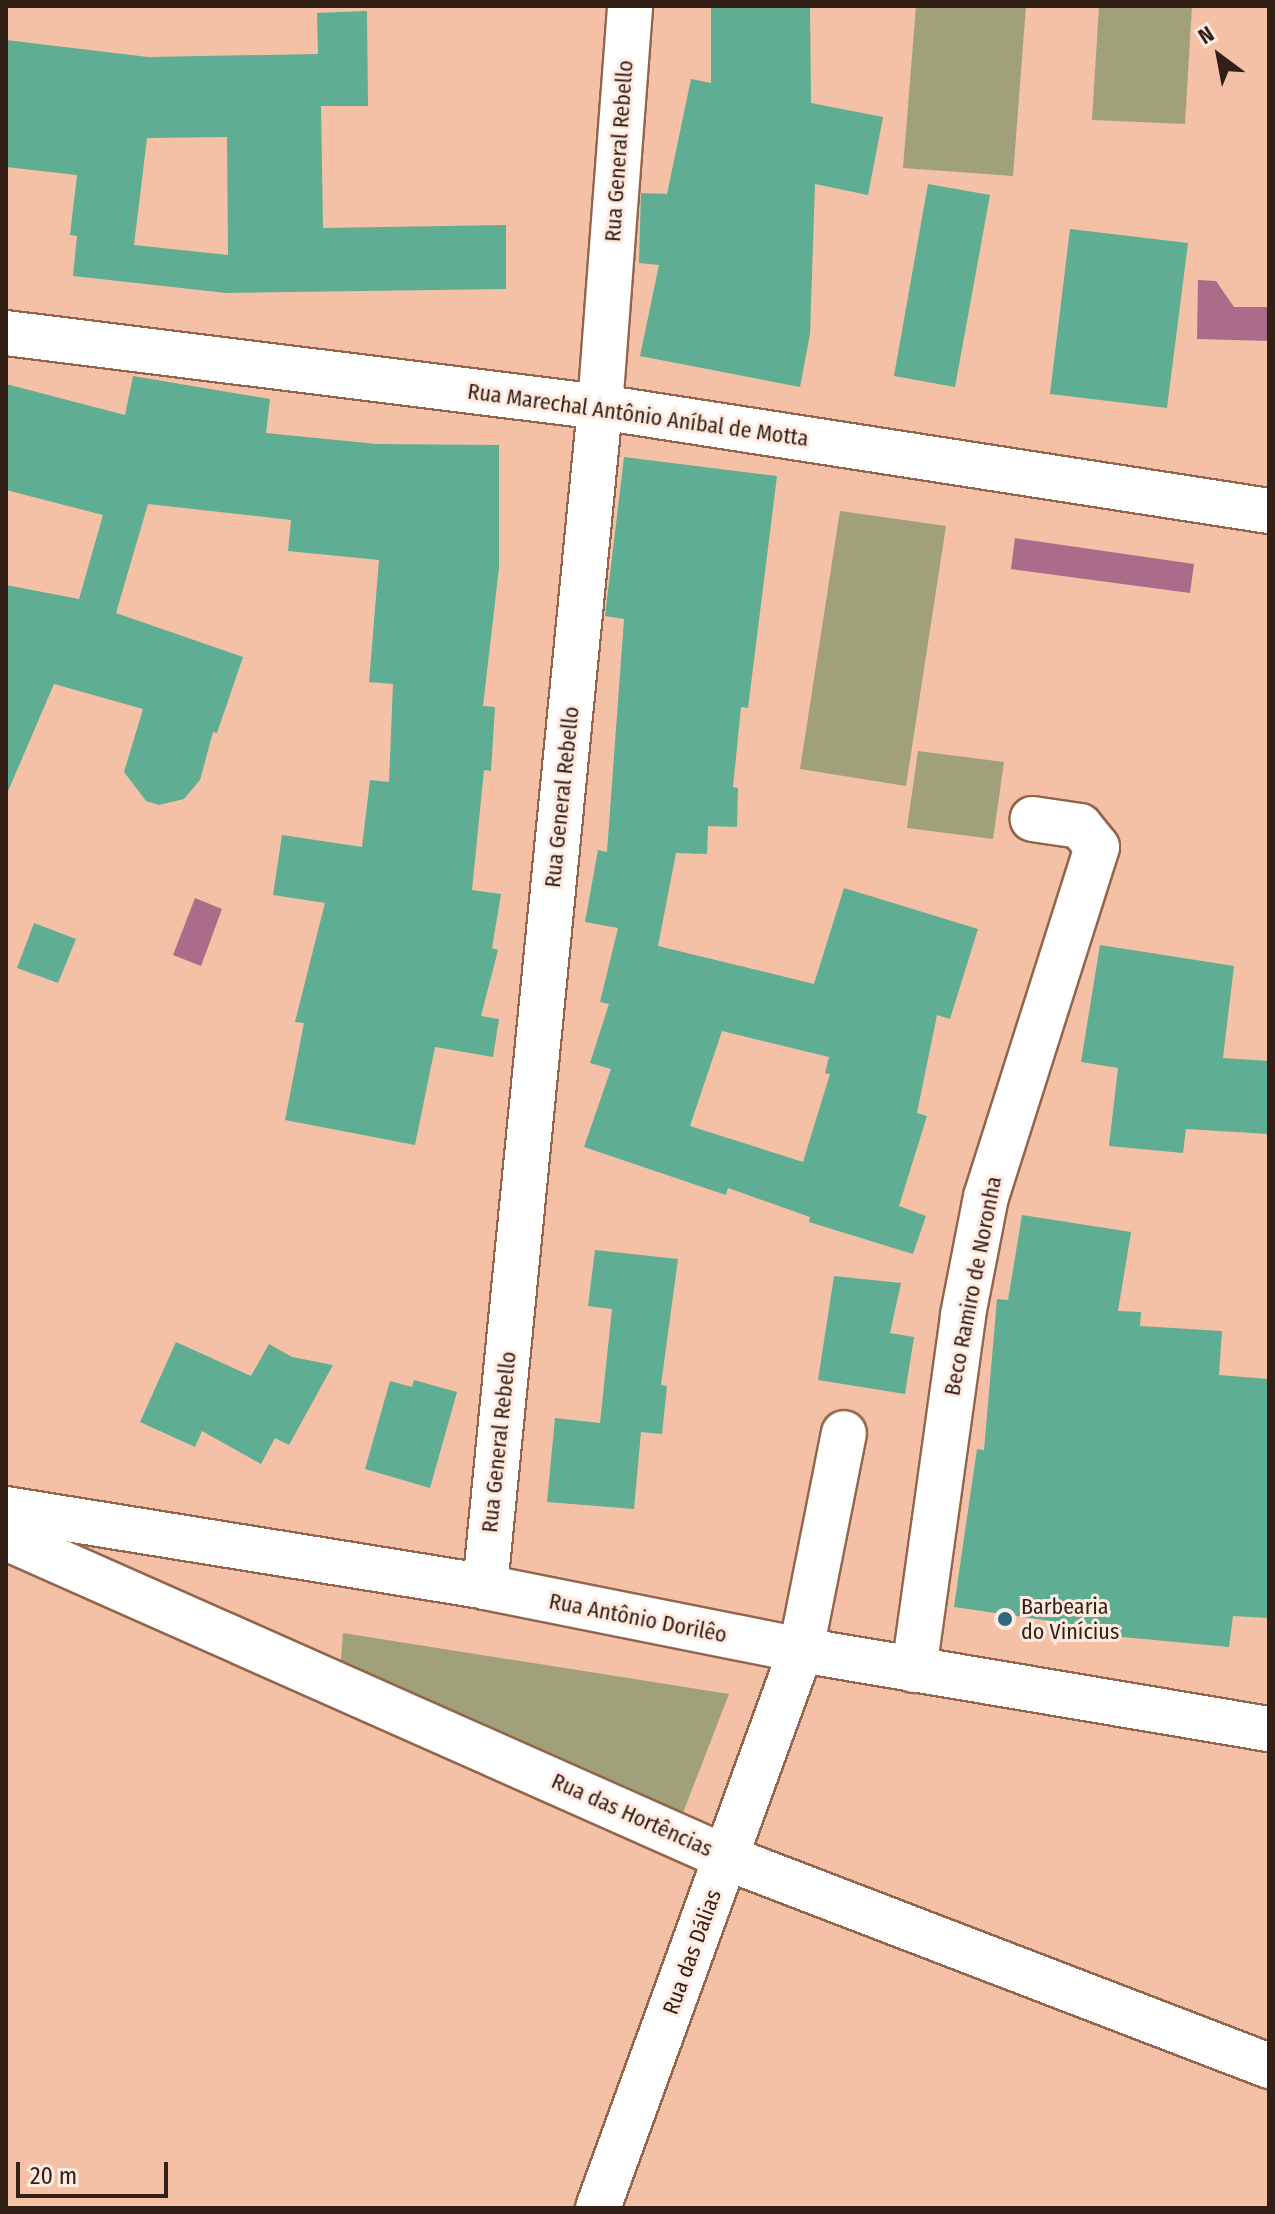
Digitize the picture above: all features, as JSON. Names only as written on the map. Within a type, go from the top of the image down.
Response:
[{"type":"street","name":"Rua General Rebello","points":[[485,1587],[600,407],[630,6]]},
{"type":"street","name":"Rua Marechal Antônio Aníbal de Motta","points":[[6,333],[600,407],[1269,511]]},
{"type":"street","name":"Beco Ramiro de Noronha","points":[[914,1670],[963,1315],[986,1197],[1097,847],[1080,826],[1033,819]]},
{"type":"street","name":"Rua das Dálias","points":[[598,2208],[801,1650],[844,1433]]},
{"type":"street","name":"Rua Antônio Dorilêo","points":[[6,1509],[485,1587],[801,1650],[1269,1729]]},
{"type":"street","name":"Rua das Hortências","points":[[6,1538],[727,1858],[1269,2066]]},
{"type":"green space","points":[[916,6],[1026,6],[1013,176],[903,168]]},
{"type":"green space","points":[[1099,6],[1192,6],[1185,124],[1092,120]]},
{"type":"green space","points":[[840,511],[946,526],[906,786],[800,769]]},
{"type":"green space","points":[[918,751],[1004,762],[993,839],[907,828]]},
{"type":"green space","points":[[343,1633],[729,1694],[681,1818],[339,1686]]},
{"type":"shaded area","points":[[1198,280],[1216,281],[1234,307],[1269,307],[1269,341],[1197,339]]},
{"type":"shaded area","points":[[1015,538],[1194,564],[1190,593],[1011,569]]},
{"type":"shaded area","points":[[195,898],[222,909],[201,966],[173,955]]},
{"type":"building","points":[[711,6],[810,6],[811,103],[883,117],[868,195],[815,184],[810,334],[800,387],[640,356],[659,265],[639,263],[641,193],[667,194],[691,79],[711,83]]},
{"type":"building","points":[[367,11],[368,106],[321,106],[323,228],[506,225],[506,289],[226,293],[73,276],[77,236],[70,235],[77,175],[6,167],[6,40],[148,57],[318,54],[317,13]],"holes":[[[227,137],[228,255],[134,245],[147,138]]]},
{"type":"building","points":[[928,184],[990,195],[955,387],[894,376]]},
{"type":"building","points":[[1070,229],[1188,243],[1167,408],[1050,394]]},
{"type":"building","points":[[133,376],[270,399],[266,433],[377,444],[499,445],[499,568],[483,706],[495,707],[491,771],[484,770],[472,890],[501,894],[492,948],[498,950],[481,1016],[499,1019],[493,1057],[435,1047],[415,1145],[285,1120],[304,1023],[295,1022],[325,903],[273,895],[282,835],[362,847],[370,780],[389,782],[393,684],[369,682],[379,560],[288,551],[291,520],[148,504],[116,613],[243,657],[217,733],[213,732],[200,780],[184,799],[159,805],[146,801],[124,772],[143,709],[54,684],[6,796],[6,585],[79,599],[103,515],[6,490],[6,384],[125,415]]},
{"type":"building","points":[[624,457],[777,476],[748,708],[741,707],[733,787],[738,788],[737,827],[708,826],[707,854],[676,853],[658,946],[814,984],[844,888],[978,929],[950,1019],[937,1015],[917,1113],[927,1116],[899,1206],[926,1216],[913,1254],[809,1222],[810,1217],[728,1188],[726,1195],[584,1147],[611,1069],[590,1063],[609,1004],[600,1002],[618,928],[585,922],[598,850],[607,852],[624,619],[605,616]],"holes":[[[722,1031],[829,1057],[825,1073],[830,1074],[803,1162],[690,1126]]]},
{"type":"building","points":[[34,923],[76,939],[58,983],[17,968]]},
{"type":"building","points":[[1100,945],[1234,966],[1223,1058],[1269,1061],[1269,1134],[1186,1129],[1183,1153],[1109,1146],[1118,1068],[1081,1062]]},
{"type":"building","points":[[1022,1215],[1131,1232],[1118,1311],[1141,1312],[1140,1326],[1222,1331],[1219,1375],[1269,1379],[1269,1618],[1233,1616],[1229,1647],[1112,1636],[1113,1630],[954,1607],[977,1449],[984,1450],[997,1299],[1008,1300]]},
{"type":"building","points":[[595,1250],[678,1259],[661,1385],[667,1386],[662,1434],[641,1432],[634,1509],[547,1502],[555,1418],[600,1423],[612,1309],[588,1306]]},
{"type":"building","points":[[834,1276],[901,1283],[890,1333],[914,1337],[905,1394],[818,1380]]},
{"type":"building","points":[[176,1342],[251,1376],[269,1344],[292,1357],[333,1365],[289,1445],[275,1438],[261,1464],[202,1431],[195,1447],[140,1422]]},
{"type":"building","points":[[414,1380],[457,1392],[430,1488],[365,1469],[390,1381],[412,1387]]},
{"type":"place","name":"Barbearia do Vinícius","points":[[1005,1619]]}]
